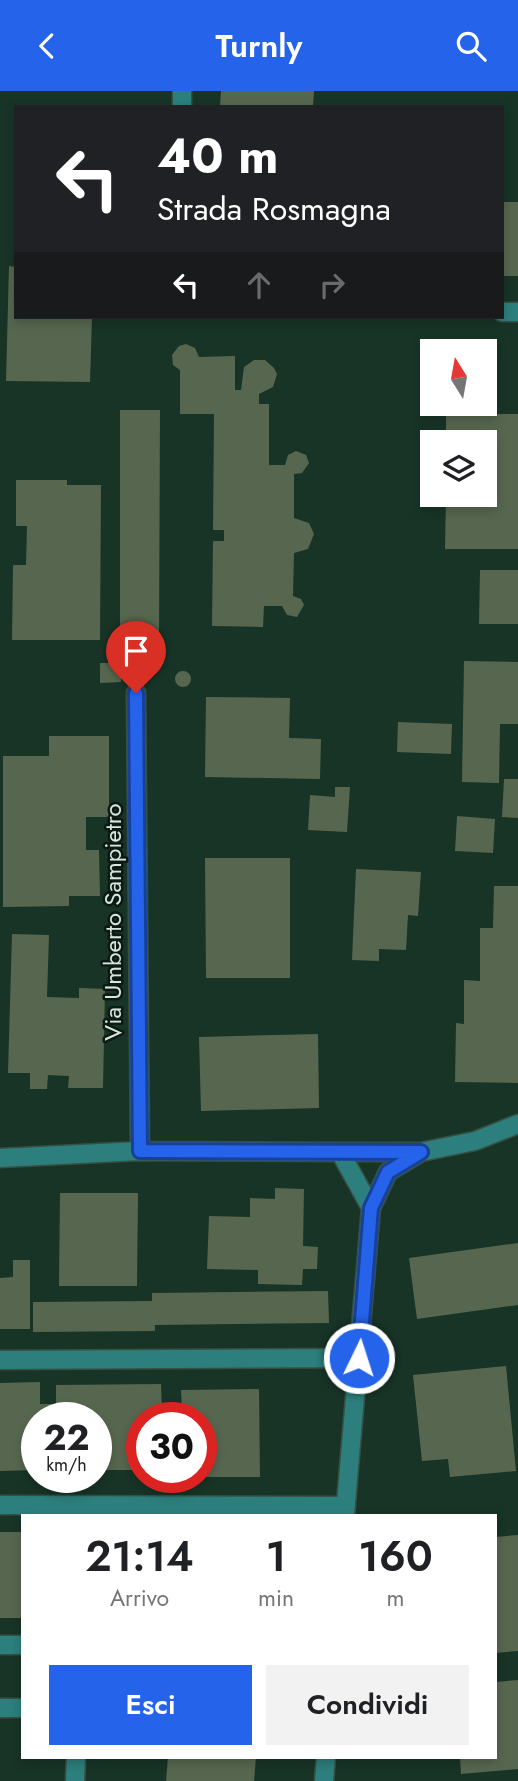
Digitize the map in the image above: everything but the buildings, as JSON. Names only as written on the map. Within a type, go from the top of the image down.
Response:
[{"type":"street","name":"Via Umberto Sampietro","points":[[136,693],[140,1151]]},
{"type":"street","points":[[0,1158],[140,1151],[421,1152],[475,1141],[518,1124]]},
{"type":"street","points":[[340,1152],[371,1208]]},
{"type":"street","points":[[0,1505],[346,1511],[371,1208],[388,1172],[421,1152]]},
{"type":"street","points":[[0,1360],[359,1358]]},
{"type":"street","points":[[0,1645],[21,1645]]},
{"type":"street","points":[[0,1708],[21,1708]]},
{"type":"street","points":[[75,1781],[76,1759]]},
{"type":"street","points":[[324,1781],[326,1759]]},
{"type":"route","points":[[136,693],[140,1151],[421,1152],[388,1172],[371,1208],[359,1358]]}]
